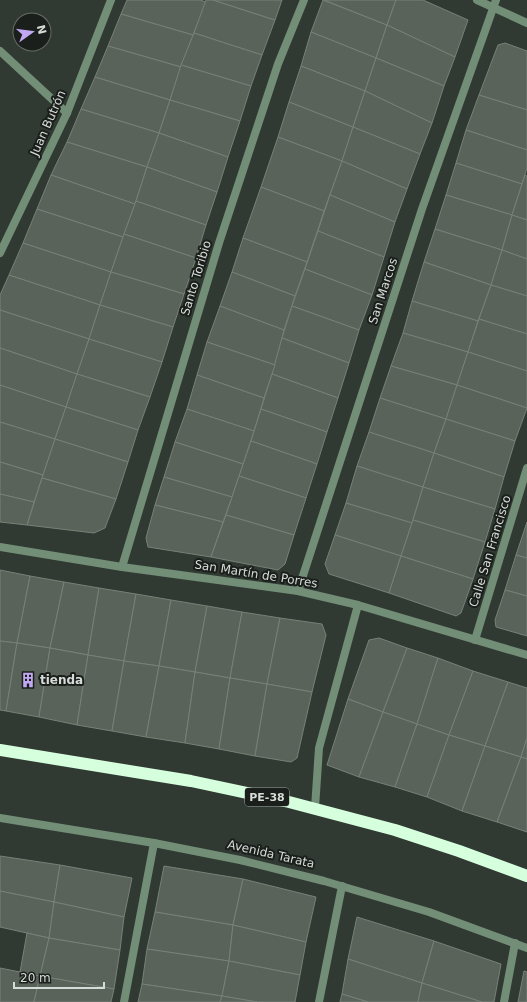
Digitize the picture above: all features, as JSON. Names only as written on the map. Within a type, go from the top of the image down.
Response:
[{"type":"highway","name":"PE-38","points":[[0,750],[191,781],[315,808],[395,830],[459,851],[527,876]]},
{"type":"street","name":"Juan Butrón","points":[[0,253],[67,112],[111,0]]},
{"type":"street","name":"Santo Toribio","points":[[122,567],[219,243],[278,64],[304,0]]},
{"type":"street","points":[[477,0],[495,4],[527,23]]},
{"type":"street","name":"San Marcos","points":[[298,590],[422,209],[495,4]]},
{"type":"street","points":[[0,51],[67,112]]},
{"type":"street","name":"Calle San Francisco","points":[[475,640],[527,468]]},
{"type":"street","name":"San Martín de Porres","points":[[0,547],[122,567],[298,590],[358,605],[527,655]]},
{"type":"street","points":[[315,808],[319,748],[358,605]]},
{"type":"street","name":"Avenida Tarata","points":[[0,818],[154,843],[240,860],[342,886],[429,912],[527,948]]},
{"type":"street","points":[[124,1002],[154,843]]},
{"type":"street","points":[[319,1002],[342,886]]},
{"type":"street","points":[[504,1002],[515,944]]},
{"type":"building","points":[[127,0],[200,0],[206,2],[193,35],[121,14]]},
{"type":"building","points":[[206,0],[213,0],[275,20],[262,55],[194,33]]},
{"type":"building","points":[[213,0],[282,0],[275,20]]},
{"type":"building","points":[[323,0],[387,25],[376,58],[311,32]]},
{"type":"building","points":[[324,0],[396,0],[387,25]]},
{"type":"building","points":[[396,0],[423,0],[468,20],[455,57],[387,25]]},
{"type":"building","points":[[121,14],[193,35],[181,67],[108,46]]},
{"type":"building","points":[[387,25],[455,57],[444,86],[376,58]]},
{"type":"building","points":[[311,32],[376,58],[365,91],[301,66]]},
{"type":"building","points":[[194,33],[262,55],[251,86],[181,65]]},
{"type":"building","points":[[505,43],[527,51],[527,110],[479,95],[498,45]]},
{"type":"building","points":[[108,46],[181,67],[170,100],[95,77]]},
{"type":"building","points":[[376,58],[444,86],[432,123],[365,91]]},
{"type":"building","points":[[181,65],[251,86],[240,121],[170,100]]},
{"type":"building","points":[[301,66],[365,91],[353,127],[289,102]]},
{"type":"building","points":[[95,77],[170,100],[159,133],[81,109]]},
{"type":"building","points":[[365,91],[432,123],[420,154],[353,127]]},
{"type":"building","points":[[479,95],[527,110],[527,150],[466,130]]},
{"type":"building","points":[[170,100],[240,121],[228,157],[159,133]]},
{"type":"building","points":[[289,102],[353,127],[342,161],[278,137]]},
{"type":"building","points":[[81,109],[159,133],[147,167],[67,142]]},
{"type":"building","points":[[353,127],[420,154],[407,189],[342,161]]},
{"type":"building","points":[[466,130],[527,150],[527,168],[522,184],[456,163]]},
{"type":"building","points":[[159,133],[228,157],[217,192],[147,167]]},
{"type":"building","points":[[278,137],[342,161],[324,211],[261,187]]},
{"type":"building","points":[[67,142],[147,167],[135,204],[51,175]]},
{"type":"building","points":[[342,161],[407,189],[395,222],[330,195]]},
{"type":"building","points":[[456,163],[522,184],[512,215],[446,195]]},
{"type":"building","points":[[147,167],[217,192],[206,225],[136,201]]},
{"type":"building","points":[[51,175],[135,204],[123,237],[37,209]]},
{"type":"building","points":[[525,175],[527,176],[527,220],[512,215]]},
{"type":"building","points":[[261,187],[324,211],[307,262],[243,238]]},
{"type":"building","points":[[330,195],[395,222],[384,257],[318,231]]},
{"type":"building","points":[[446,195],[512,215],[502,250],[435,229]]},
{"type":"building","points":[[136,201],[206,225],[196,258],[124,234]]},
{"type":"building","points":[[37,209],[123,237],[111,272],[23,243]]},
{"type":"building","points":[[512,215],[527,220],[527,259],[502,250]]},
{"type":"building","points":[[435,229],[502,250],[491,285],[424,262]]},
{"type":"building","points":[[318,231],[384,257],[372,295],[305,269]]},
{"type":"building","points":[[124,234],[196,258],[184,294],[111,272]]},
{"type":"building","points":[[243,238],[307,262],[295,296],[232,272]]},
{"type":"building","points":[[23,243],[111,272],[100,305],[9,275]]},
{"type":"building","points":[[502,250],[527,259],[527,296],[491,285]]},
{"type":"building","points":[[424,262],[491,285],[478,321],[412,301]]},
{"type":"building","points":[[305,269],[372,295],[359,330],[292,306]]},
{"type":"building","points":[[111,272],[184,294],[173,327],[100,305]]},
{"type":"building","points":[[232,272],[295,296],[284,330],[220,306]]},
{"type":"building","points":[[9,275],[100,305],[89,339],[0,310],[0,295]]},
{"type":"building","points":[[491,285],[527,296],[527,334],[479,319]]},
{"type":"building","points":[[412,301],[478,321],[468,352],[403,333]]},
{"type":"building","points":[[100,305],[173,327],[162,362],[89,339]]},
{"type":"building","points":[[220,306],[284,330],[275,365],[207,342]]},
{"type":"building","points":[[292,306],[359,330],[349,363],[282,338]]},
{"type":"building","points":[[0,310],[89,339],[77,374],[0,348]]},
{"type":"building","points":[[479,319],[527,334],[527,371],[468,352]]},
{"type":"building","points":[[403,333],[468,352],[457,385],[391,366]]},
{"type":"building","points":[[282,338],[349,363],[338,398],[272,374]]},
{"type":"building","points":[[89,339],[162,362],[150,397],[77,374]]},
{"type":"building","points":[[207,342],[275,365],[264,398],[197,375]]},
{"type":"building","points":[[0,348],[77,374],[66,407],[0,385]]},
{"type":"building","points":[[468,352],[527,371],[527,408],[457,385]]},
{"type":"building","points":[[391,366],[457,385],[446,419],[380,398]]},
{"type":"building","points":[[77,374],[150,397],[138,430],[66,407]]},
{"type":"building","points":[[272,374],[338,398],[327,432],[261,409]]},
{"type":"building","points":[[197,375],[264,398],[254,431],[187,409]]},
{"type":"building","points":[[0,385],[66,407],[55,439],[0,422]]},
{"type":"building","points":[[457,385],[527,408],[515,441],[446,419]]},
{"type":"building","points":[[380,398],[446,419],[434,453],[369,432]]},
{"type":"building","points":[[66,407],[138,430],[128,462],[55,439]]},
{"type":"building","points":[[187,409],[254,431],[243,464],[175,442]]},
{"type":"building","points":[[261,409],[327,432],[317,464],[251,441]]},
{"type":"building","points":[[446,419],[515,441],[504,477],[434,453]]},
{"type":"building","points":[[0,422],[55,439],[43,475],[0,462]]},
{"type":"building","points":[[369,432],[434,453],[423,487],[357,466]]},
{"type":"building","points":[[55,439],[128,462],[116,499],[42,478]]},
{"type":"building","points":[[251,441],[317,464],[306,498],[239,476]]},
{"type":"building","points":[[175,442],[243,464],[232,497],[164,477]]},
{"type":"building","points":[[434,453],[504,477],[495,509],[423,487]]},
{"type":"building","points":[[0,462],[43,475],[34,502],[0,494]]},
{"type":"building","points":[[357,466],[423,487],[412,523],[346,503]]},
{"type":"building","points":[[239,476],[306,498],[294,535],[226,515]]},
{"type":"building","points":[[164,477],[232,497],[223,522],[155,505]]},
{"type":"building","points":[[42,478],[116,499],[105,528],[94,533],[27,525]]},
{"type":"building","points":[[423,487],[495,509],[485,542],[413,520]]},
{"type":"building","points":[[0,494],[34,502],[27,525],[0,522]]},
{"type":"building","points":[[346,503],[412,523],[401,556],[335,535]]},
{"type":"building","points":[[155,505],[223,522],[211,557],[148,547],[146,538]]},
{"type":"building","points":[[226,515],[294,535],[285,564],[278,570],[211,557]]},
{"type":"building","points":[[413,520],[485,542],[473,579],[401,556]]},
{"type":"building","points":[[527,522],[527,558],[516,555]]},
{"type":"building","points":[[335,535],[401,556],[389,593],[329,574],[325,564]]},
{"type":"building","points":[[516,555],[527,558],[527,596],[505,590]]},
{"type":"building","points":[[401,556],[473,579],[461,613],[456,616],[389,593]]},
{"type":"building","points":[[0,570],[30,576],[17,643],[0,641]]},
{"type":"building","points":[[30,576],[64,582],[50,648],[17,643]]},
{"type":"building","points":[[64,582],[99,588],[88,655],[50,648]]},
{"type":"building","points":[[99,588],[136,594],[124,661],[88,655]]},
{"type":"building","points":[[505,590],[527,596],[527,636],[496,627],[495,620]]},
{"type":"building","points":[[136,594],[171,600],[159,666],[124,661]]},
{"type":"building","points":[[171,600],[207,606],[195,672],[159,666]]},
{"type":"building","points":[[207,606],[242,612],[230,678],[195,672]]},
{"type":"building","points":[[242,612],[280,618],[267,684],[230,678]]},
{"type":"building","points":[[280,618],[322,624],[326,635],[312,692],[267,684]]},
{"type":"building","points":[[379,638],[407,648],[383,712],[348,699],[369,640]]},
{"type":"building","points":[[0,641],[17,643],[6,711],[0,710]]},
{"type":"building","name":"tienda","points":[[17,643],[50,648],[39,717],[6,711]]},
{"type":"building","points":[[50,648],[88,655],[77,725],[39,717]]},
{"type":"building","points":[[407,648],[438,658],[417,724],[383,712]]},
{"type":"building","points":[[88,655],[124,661],[112,731],[77,725]]},
{"type":"building","points":[[438,658],[473,671],[449,735],[417,724]]},
{"type":"building","points":[[124,661],[159,666],[146,737],[112,731]]},
{"type":"building","points":[[159,666],[195,672],[185,743],[146,737]]},
{"type":"building","points":[[473,671],[508,682],[485,746],[449,735]]},
{"type":"building","points":[[195,672],[230,678],[219,749],[185,743]]},
{"type":"building","points":[[230,678],[267,684],[255,756],[219,749]]},
{"type":"building","points":[[508,682],[527,688],[527,738],[521,757],[485,746]]},
{"type":"building","points":[[267,684],[312,692],[297,758],[291,762],[255,756]]},
{"type":"building","points":[[348,699],[383,712],[359,777],[327,765]]},
{"type":"building","points":[[383,712],[417,724],[395,787],[359,777]]},
{"type":"building","points":[[417,724],[449,735],[427,797],[395,787]]},
{"type":"building","points":[[449,735],[485,746],[462,811],[427,797]]},
{"type":"building","points":[[527,738],[527,759],[521,757]]},
{"type":"building","points":[[485,746],[521,757],[497,822],[462,811]]},
{"type":"building","points":[[521,757],[527,759],[527,832],[497,822]]},
{"type":"building","points":[[0,856],[60,865],[54,902],[0,891]]},
{"type":"building","points":[[60,865],[132,878],[124,917],[54,902]]},
{"type":"building","points":[[164,866],[243,879],[233,925],[155,912]]},
{"type":"building","points":[[243,879],[316,897],[306,942],[233,925]]},
{"type":"building","points":[[0,891],[54,902],[49,938],[0,927]]},
{"type":"building","points":[[54,902],[124,917],[120,950],[49,938]]},
{"type":"building","points":[[155,912],[233,925],[229,961],[147,949]]},
{"type":"building","points":[[357,917],[434,941],[422,983],[348,959]]},
{"type":"building","points":[[233,925],[306,942],[300,975],[229,961]]},
{"type":"building","points":[[27,933],[49,938],[40,976],[20,972]]},
{"type":"building","points":[[49,938],[120,950],[114,989],[40,976]]},
{"type":"building","points":[[434,941],[501,964],[494,1002],[482,1002],[422,983]]},
{"type":"building","points":[[147,949],[229,961],[222,996],[142,984]]},
{"type":"building","points":[[348,959],[422,983],[418,1002],[368,1002],[342,994]]},
{"type":"building","points":[[229,961],[300,975],[295,1002],[257,1002],[222,996]]},
{"type":"building","points":[[0,968],[40,976],[34,1002],[0,1002]]},
{"type":"building","points":[[524,971],[527,972],[527,1002],[518,1002]]},
{"type":"building","points":[[40,976],[114,989],[111,1002],[34,1002]]},
{"type":"building","points":[[422,983],[482,1002],[418,1002]]},
{"type":"building","points":[[142,984],[222,996],[220,1002],[138,1002]]},
{"type":"building","points":[[342,994],[368,1002],[340,1002]]},
{"type":"building","points":[[222,996],[257,1002],[220,1002]]},
{"type":"place","name":"tienda","points":[[28,680]]}]
